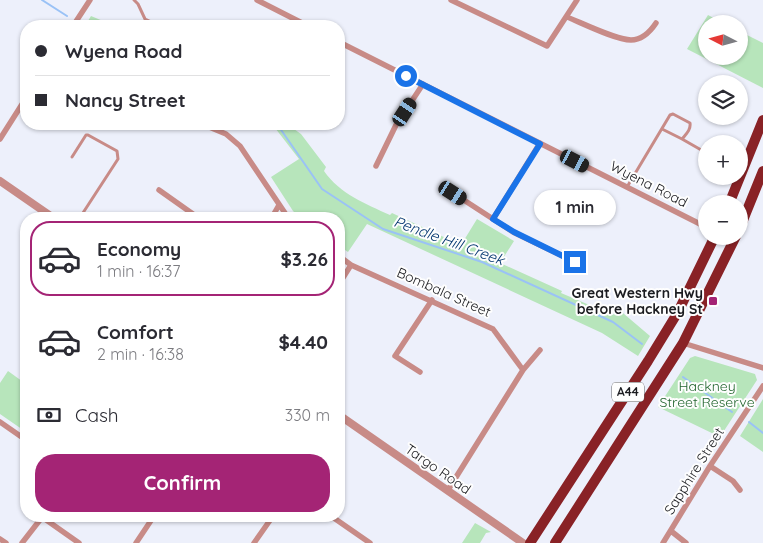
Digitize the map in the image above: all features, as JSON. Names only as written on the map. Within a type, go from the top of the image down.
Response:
[{"type":"highway","points":[[733,195],[763,120]]},
{"type":"highway","points":[[748,208],[763,171]]},
{"type":"highway","name":"A44","points":[[530,543],[678,312],[711,245]]},
{"type":"highway","name":"A44","points":[[555,543],[683,343],[732,245]]},
{"type":"street","points":[[77,20],[90,0]]},
{"type":"street","points":[[256,0],[296,20]]},
{"type":"street","points":[[451,0],[547,46],[577,0]]},
{"type":"street","points":[[567,17],[620,38],[631,40],[644,36],[656,23]]},
{"type":"street","name":"Wyena Road","points":[[345,45],[698,223]]},
{"type":"street","points":[[376,166],[396,126],[423,84]]},
{"type":"street","points":[[0,139],[20,107]]},
{"type":"street","points":[[216,130],[226,134],[240,146],[284,212]]},
{"type":"street","points":[[493,219],[540,144]]},
{"type":"street","points":[[0,181],[45,212]]},
{"type":"street","points":[[159,190],[190,212]]},
{"type":"street","points":[[453,193],[514,232],[575,262]]},
{"type":"street","points":[[275,212],[279,205]]},
{"type":"street","name":"Bombala Street","points":[[345,260],[351,265],[493,328],[523,370]]},
{"type":"street","points":[[345,274],[351,265]]},
{"type":"street","points":[[420,372],[395,356],[432,300]]},
{"type":"street","points":[[683,343],[763,368]]},
{"type":"street","points":[[448,490],[523,370],[540,350]]},
{"type":"street","name":"Sapphire Street","points":[[663,543],[710,466],[763,386]]},
{"type":"street","name":"Targo Road","points":[[345,419],[523,543]]},
{"type":"street","points":[[0,422],[20,436]]},
{"type":"street","points":[[710,466],[733,481],[740,490]]},
{"type":"street","points":[[22,543],[38,522]]},
{"type":"street","points":[[49,522],[79,543]]},
{"type":"street","points":[[136,543],[150,522]]},
{"type":"street","points":[[254,543],[269,522]]},
{"type":"street","points":[[339,522],[367,542]]},
{"type":"street","points":[[671,531],[686,543]]},
{"type":"street","points":[[0,539],[6,543]]},
{"type":"lane","points":[[134,0],[147,20]]},
{"type":"lane","points":[[627,187],[671,114],[690,123],[690,128],[682,139]]},
{"type":"lane","points":[[662,129],[698,148]]},
{"type":"lane","points":[[72,157],[88,135],[117,151],[119,155],[84,212]]},
{"type":"green space","points":[[91,16],[101,20],[89,20]]},
{"type":"green space","points":[[698,31],[698,55],[687,49]]},
{"type":"green space","points":[[748,36],[763,43],[763,88],[748,80],[748,75],[738,75],[718,65],[748,65]]},
{"type":"green space","points":[[277,130],[295,130],[301,134],[326,167],[324,171],[330,179],[354,198],[390,215],[392,213],[461,245],[477,219],[514,241],[500,263],[562,291],[561,293],[613,315],[617,308],[650,336],[638,356],[602,333],[367,224],[348,252],[345,250],[345,212],[294,212],[271,177],[299,159]]},
{"type":"green space","name":"Hackney Street Reserve","points":[[695,356],[755,374],[757,380],[720,437],[658,407],[690,358]]},
{"type":"green space","points":[[8,371],[20,380],[20,428],[0,414],[0,383]]},
{"type":"green space","name":"Hackney Street Reserve","points":[[763,399],[763,452],[740,436]]},
{"type":"green space","points":[[475,523],[491,532],[486,533],[480,543],[462,543]]},
{"type":"waterway","points":[[42,0],[67,16]]},
{"type":"waterway","name":"Pendle Hill Creek","points":[[281,130],[322,189],[383,229],[482,262],[613,322],[642,344]]},
{"type":"waterway","name":"Pendle Hill Creek","points":[[683,377],[732,412]]},
{"type":"waterway","name":"Pendle Hill Creek","points":[[749,422],[763,433]]},
{"type":"place","name":"Great Western Hwy before Hackney St","points":[[713,301]]},
{"type":"route","points":[[406,76],[540,144],[493,219],[514,232],[575,262]]}]
